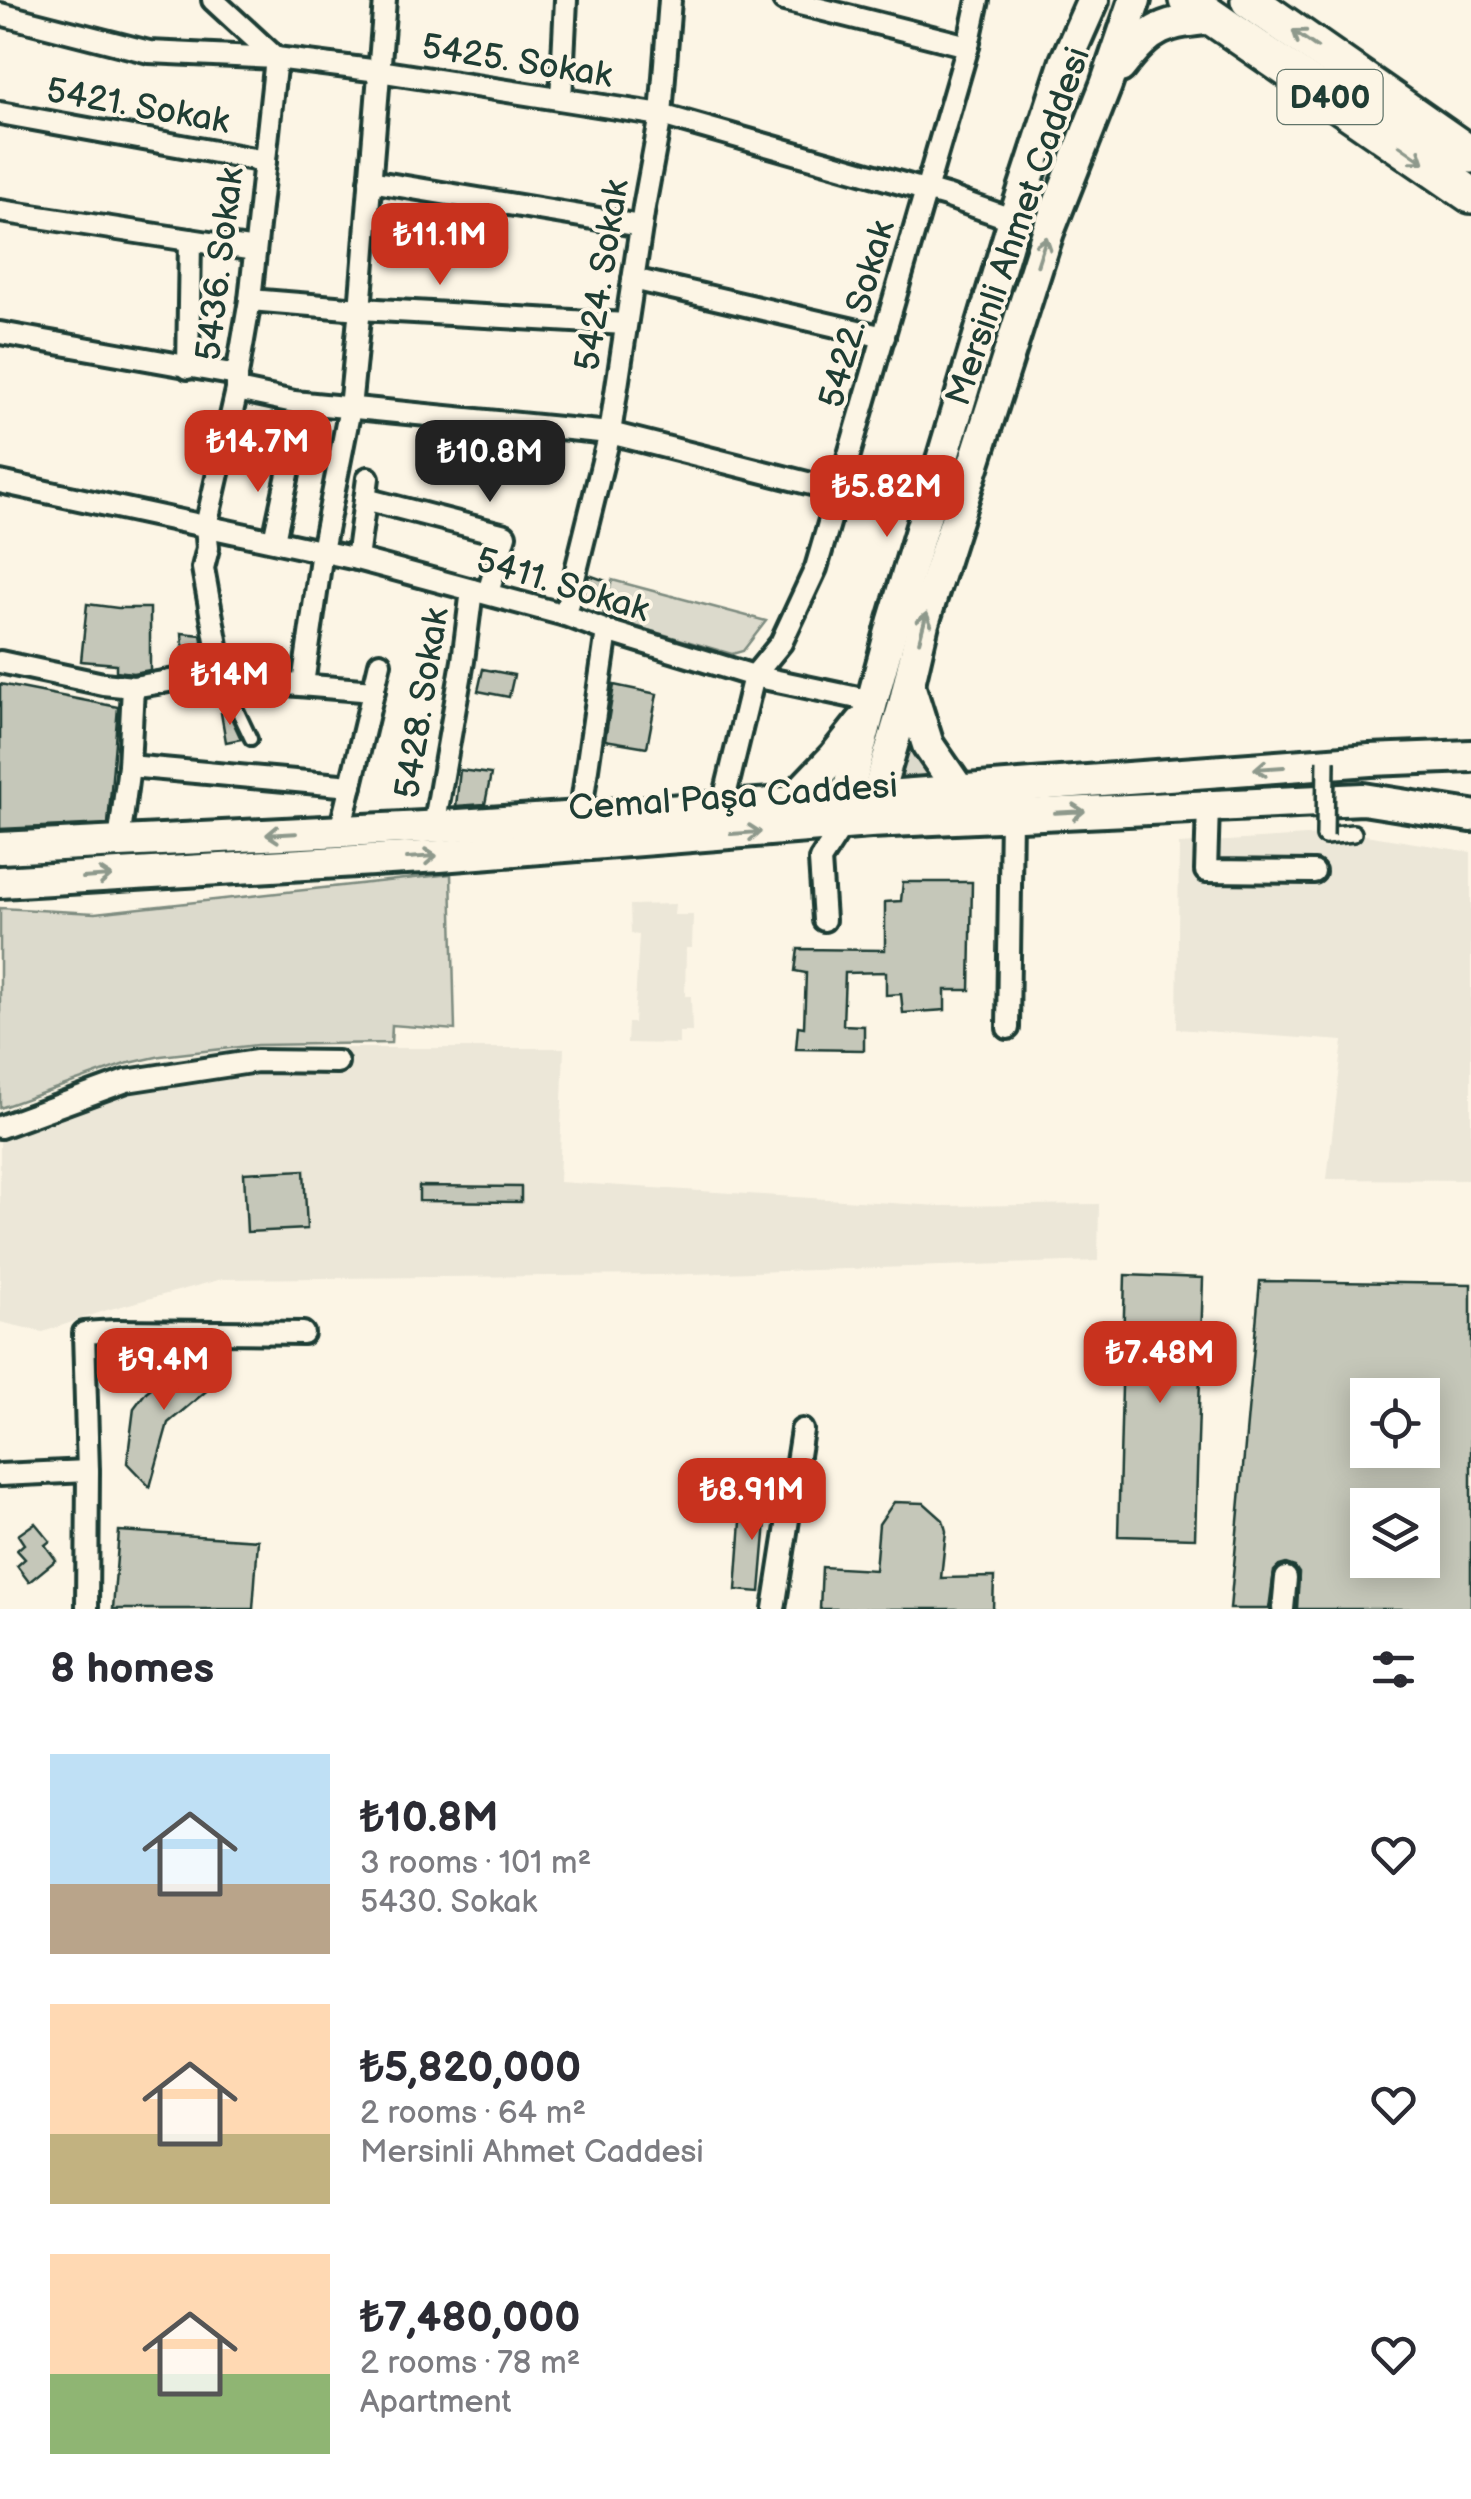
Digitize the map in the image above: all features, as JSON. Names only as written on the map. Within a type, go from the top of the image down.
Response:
[{"type":"highway","name":"D400","points":[[1249,0],[1471,155]]},
{"type":"highway","name":"D400","points":[[1201,9],[1471,195]]},
{"type":"main road","points":[[1066,62],[1075,0]]},
{"type":"main road","name":"Mersinli Ahmet Caddesi","points":[[859,811],[871,707],[894,620],[1014,220],[1066,62],[1093,0]]},
{"type":"main road","name":"Mersinli Ahmet Caddesi","points":[[859,811],[909,684],[923,623],[1048,232],[1135,0]]},
{"type":"main road","points":[[1106,85],[1136,45],[1158,28],[1201,9]]},
{"type":"main road","points":[[1000,269],[1026,300]]},
{"type":"main road","points":[[909,684],[928,745],[958,790]]},
{"type":"main road","points":[[790,803],[834,757],[871,707]]},
{"type":"main road","name":"Cemal Paşa Caddesi","points":[[0,882],[459,854],[859,811],[958,790],[1471,756]]},
{"type":"main road","name":"Cemal Paşa Caddesi","points":[[0,848],[434,827],[790,803],[859,811],[1011,815],[1363,798],[1471,816]]},
{"type":"street","points":[[213,0],[276,58]]},
{"type":"street","points":[[303,684],[322,551],[350,408],[385,0]]},
{"type":"street","points":[[561,99],[566,0]]},
{"type":"street","name":"5424. Sokak","points":[[565,616],[610,433],[661,115],[670,0]]},
{"type":"street","points":[[784,0],[968,46]]},
{"type":"street","name":"5422. Sokak","points":[[722,808],[754,676],[781,643],[816,568],[968,46],[978,0]]},
{"type":"street","name":"5425. Sokak","points":[[0,14],[149,52],[276,58],[661,115],[926,190],[1014,220]]},
{"type":"street","name":"5436. Sokak","points":[[223,679],[202,568],[208,548],[206,526],[250,300],[276,58]]},
{"type":"street","name":"5421. Sokak","points":[[0,114],[265,161]]},
{"type":"street","points":[[370,180],[641,226]]},
{"type":"street","points":[[0,212],[255,250]]},
{"type":"street","points":[[188,368],[190,240]]},
{"type":"street","points":[[633,278],[884,338]]},
{"type":"street","points":[[250,300],[626,324]]},
{"type":"street","points":[[0,333],[188,368],[294,402],[610,433],[839,491]]},
{"type":"street","points":[[274,540],[290,460]]},
{"type":"street","points":[[357,559],[368,478]]},
{"type":"street","name":"5411. Sokak","points":[[0,482],[357,559],[871,707]]},
{"type":"street","name":"5428. Sokak","points":[[365,500],[505,535],[480,592],[463,661],[434,827]]},
{"type":"street","points":[[580,817],[607,631]]},
{"type":"street","points":[[0,662],[134,687],[181,679],[223,679],[374,691]]},
{"type":"street","points":[[340,832],[380,663]]},
{"type":"street","points":[[119,842],[134,687]]},
{"type":"street","points":[[1353,834],[1325,836],[1326,760],[1356,761]]},
{"type":"street","points":[[129,766],[350,786]]},
{"type":"street","points":[[1208,806],[1206,871],[1314,872]]},
{"type":"street","points":[[824,920],[820,860],[859,811]]},
{"type":"street","points":[[1008,1028],[1011,815]]},
{"type":"street","points":[[0,1127],[126,1081],[257,1061],[337,1062]]},
{"type":"street","points":[[88,1609],[84,1333],[303,1333]]},
{"type":"street","points":[[774,1609],[802,1430]]},
{"type":"street","points":[[0,1475],[88,1471]]},
{"type":"street","points":[[1283,1609],[1286,1578]]},
{"type":"lane","points":[[223,679],[251,739]]},
{"type":"shaded area","points":[[612,580],[766,621],[743,651],[732,654],[602,617]]},
{"type":"shaded area","points":[[911,705],[935,780],[889,783]]},
{"type":"shaded area","points":[[1353,833],[1471,852],[1471,1180],[1327,1179],[1343,1041],[1177,1029],[1179,844]]},
{"type":"shaded area","points":[[451,874],[455,1030],[392,1025],[391,1043],[257,1045],[161,1056],[125,1064],[0,1108],[0,908],[95,913]]},
{"type":"shaded area","points":[[675,904],[674,915],[693,915],[692,948],[686,948],[685,996],[691,996],[692,1032],[679,1032],[679,1044],[627,1043],[628,1023],[634,1023],[639,935],[631,934],[630,905]]},
{"type":"shaded area","points":[[238,1048],[564,1048],[559,1182],[939,1206],[1099,1204],[1098,1261],[661,1275],[222,1279],[43,1332],[0,1322],[0,1112],[125,1066]]},
{"type":"building","points":[[589,575],[606,581],[601,595],[586,588]]},
{"type":"building","points":[[87,604],[150,608],[150,670],[116,671],[116,664],[81,661]]},
{"type":"building","points":[[182,633],[201,635],[207,665],[184,665]]},
{"type":"building","points":[[483,669],[514,675],[509,697],[478,691]]},
{"type":"building","points":[[0,684],[118,707],[108,824],[0,829]]},
{"type":"building","points":[[614,685],[657,694],[647,747],[605,740]]},
{"type":"building","points":[[228,711],[241,739],[226,742],[221,713]]},
{"type":"building","points":[[460,770],[491,774],[485,804],[456,806]]},
{"type":"building","points":[[903,882],[972,882],[970,990],[945,990],[945,1010],[903,1013],[901,994],[886,995],[886,972],[845,973],[843,1025],[864,1026],[864,1050],[796,1049],[798,1026],[804,1027],[806,973],[795,971],[798,949],[885,950],[885,902],[901,901]]},
{"type":"building","points":[[304,1170],[307,1229],[247,1232],[244,1173]]},
{"type":"building","points":[[419,1186],[521,1187],[521,1202],[419,1201]]},
{"type":"building","points":[[1125,1275],[1203,1278],[1195,1538],[1118,1536]]},
{"type":"building","points":[[1260,1281],[1471,1284],[1471,1609],[1297,1609],[1299,1573],[1286,1564],[1274,1571],[1269,1609],[1230,1609]]},
{"type":"building","points":[[194,1354],[217,1382],[168,1423],[150,1487],[127,1463],[134,1408],[146,1392]]},
{"type":"building","points":[[743,1494],[768,1498],[760,1592],[736,1590]]},
{"type":"building","points":[[894,1502],[924,1503],[943,1520],[946,1531],[941,1578],[994,1577],[993,1609],[820,1609],[822,1567],[875,1570],[879,1524]]},
{"type":"building","points":[[35,1523],[50,1541],[45,1545],[56,1560],[29,1582],[17,1566],[25,1559],[17,1550],[24,1544],[18,1535]]},
{"type":"building","points":[[119,1531],[258,1540],[253,1609],[113,1609]]}]
